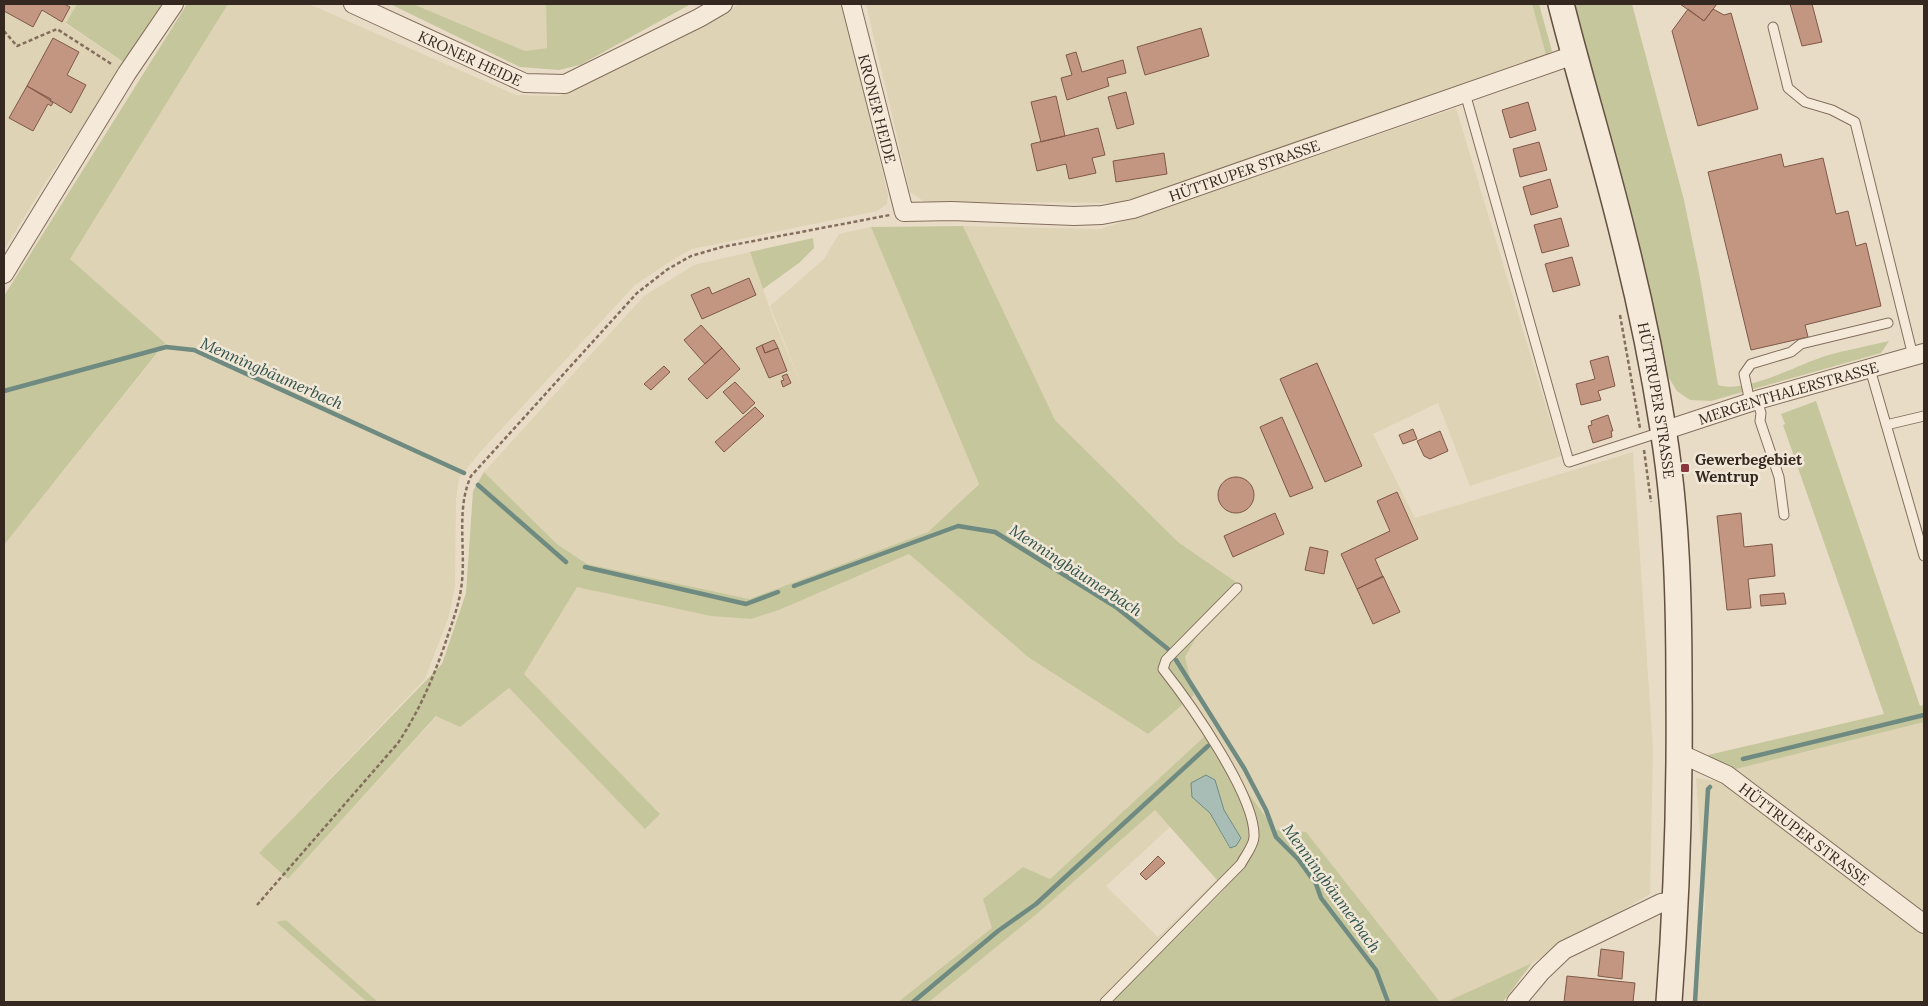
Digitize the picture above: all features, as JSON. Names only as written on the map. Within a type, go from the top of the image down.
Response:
[{"type":"main road","name":"HÜTTRUPER STRASSE","points":[[1561,4],[1624,239],[1646,336],[1652,434],[1675,534],[1679,604],[1679,754],[1676,900],[1669,1002]]},
{"type":"street","points":[[4,274],[127,73],[174,4]]},
{"type":"street","name":"KRONER HEIDE","points":[[353,4],[525,83],[565,84],[699,18],[723,4]]},
{"type":"street","name":"KRONER HEIDE","points":[[851,4],[904,212]]},
{"type":"street","name":"HÜTTRUPER STRASSE","points":[[904,212],[1074,216],[1102,215],[1133,209],[1574,55]]},
{"type":"street","name":"MERGENTHALERSTRASSE","points":[[1652,434],[1754,401],[1919,355]]},
{"type":"street","name":"HÜTTRUPER STRASSE","points":[[1679,754],[1727,775],[1924,924]]},
{"type":"street","points":[[1516,1002],[1540,972],[1564,950],[1660,903],[1676,900]]},
{"type":"lane","name":"MERGENTHALERSTRASSE","points":[[1773,27],[1788,88],[1804,102],[1832,110],[1854,122],[1919,355]]},
{"type":"lane","points":[[1465,93],[1569,462],[1652,434]]},
{"type":"lane","points":[[1784,515],[1779,477],[1760,421],[1761,413],[1754,401],[1744,374],[1751,364],[1791,352],[1801,344],[1888,322]]},
{"type":"lane","points":[[1870,369],[1924,556]]},
{"type":"lane","points":[[1886,425],[1924,416]]},
{"type":"lane","points":[[1104,1002],[1241,864],[1254,839],[1252,818],[1234,776],[1188,703],[1163,669],[1166,660],[1237,588]]},
{"type":"path","points":[[4,31],[17,46],[57,29],[127,73]]},
{"type":"path","points":[[257,905],[398,743],[416,716],[430,685],[454,619],[461,588],[463,498],[471,476],[637,292],[668,269],[691,256],[722,247],[904,212]]},
{"type":"path","points":[[1620,312],[1652,434],[1651,507]]},
{"type":"shaded area","points":[[4,4],[77,4],[66,24],[125,63],[47,180],[4,250]]},
{"type":"shaded area","points":[[228,4],[309,4],[516,95],[559,96],[740,4],[843,4],[888,195],[887,204],[877,211],[692,249],[674,259],[635,285],[483,449],[459,478],[456,500],[455,586],[449,616],[425,679],[259,853],[288,879],[437,716],[460,727],[509,688],[646,829],[659,813],[524,674],[577,586],[711,616],[751,619],[779,610],[909,554],[1028,657],[1185,657],[1200,631],[1236,582],[1178,542],[1055,420],[963,226],[1101,229],[1456,108],[1561,456],[1470,486],[1438,403],[1373,434],[1415,518],[1633,452],[1653,749],[1650,894],[1532,963],[1446,1002],[1440,1002],[1275,831],[1206,735],[1050,879],[1023,867],[984,899],[993,928],[898,1002],[378,1002],[286,920],[277,923],[367,1002],[4,1002],[4,545],[165,344],[70,259]]},
{"type":"shaded area","points":[[413,4],[546,4],[547,48],[525,51]]},
{"type":"shaded area","points":[[866,4],[1532,4],[1546,55],[1121,203],[1021,202],[929,205],[910,192]]},
{"type":"shaded area","points":[[871,227],[979,483],[928,532],[749,599],[587,564],[557,544],[484,472],[644,296],[694,265],[750,252],[772,315],[805,394],[770,306],[824,259],[839,234]]},
{"type":"shaded area","points":[[1924,722],[1924,913],[1736,769]]},
{"type":"shaded area","points":[[1206,775],[1215,780],[1224,810],[1241,838],[1236,846],[1230,848],[1210,813],[1192,797],[1191,783]]},
{"type":"shaded area","points":[[1696,778],[1724,782],[1924,934],[1924,1002],[1697,1002],[1705,901]]},
{"type":"shaded area","points":[[1155,810],[1170,827],[1106,886],[1158,937],[1216,880],[1225,889],[1111,1002],[929,1002],[1038,913]]},
{"type":"green space","points":[[77,4],[163,4],[125,63],[66,23]]},
{"type":"green space","points":[[187,4],[228,4],[70,259],[165,343],[4,545],[4,296]]},
{"type":"green space","points":[[390,4],[413,4],[525,51],[547,48],[546,4],[691,4],[580,65],[559,70],[520,67]]},
{"type":"green space","points":[[1532,4],[1539,4],[1552,51],[1546,55]]},
{"type":"green space","points":[[1573,4],[1632,4],[1684,200],[1700,278],[1718,385],[1729,387],[1742,386],[1825,356],[1889,341],[1881,353],[1711,401],[1690,400],[1677,391],[1669,378],[1663,361],[1653,304]]},
{"type":"green space","points":[[963,226],[1055,420],[1178,542],[1236,582],[1200,631],[1185,657],[1194,695],[1148,734],[1028,657],[909,554],[779,610],[751,619],[711,616],[577,587],[524,674],[660,814],[645,829],[509,688],[460,727],[436,716],[288,879],[259,853],[442,664],[466,593],[473,491],[484,472],[557,544],[587,564],[749,599],[928,532],[979,484],[871,227]]},
{"type":"green space","points":[[813,238],[814,248],[799,263],[763,289],[750,252]]},
{"type":"green space","points":[[1816,401],[1920,706],[1924,705],[1924,722],[1736,769],[1712,760],[1708,755],[1884,714],[1783,425],[1785,424],[1781,414]]},
{"type":"green space","points":[[1206,735],[1275,830],[1306,832],[1440,1002],[1111,1002],[1225,889],[1155,810],[1038,913],[929,1002],[898,1002],[992,928],[983,899],[1023,867],[1050,879]],"holes":[[[1215,781],[1224,810],[1241,837],[1229,848],[1210,813]]]},
{"type":"green space","points":[[286,920],[378,1002],[367,1002],[276,922]]},
{"type":"green space","points":[[1532,963],[1503,1002],[1446,1002]]},
{"type":"building","points":[[4,4],[64,4],[70,7],[62,22],[42,10],[33,27],[4,11]]},
{"type":"building","points":[[1680,4],[1717,4],[1704,21]]},
{"type":"building","points":[[1790,4],[1812,4],[1822,42],[1802,46]]},
{"type":"building","points":[[1688,9],[1704,21],[1713,9],[1724,15],[1731,13],[1758,109],[1698,126],[1672,31]]},
{"type":"building","points":[[1201,28],[1209,56],[1145,75],[1137,47]]},
{"type":"building","points":[[53,38],[79,52],[67,75],[86,85],[71,113],[27,86]]},
{"type":"building","points":[[1076,52],[1082,72],[1123,60],[1126,73],[1107,78],[1109,86],[1067,100],[1061,78],[1072,75],[1066,55]]},
{"type":"building","points":[[27,86],[51,99],[50,101],[53,103],[51,106],[48,104],[33,131],[9,118]]},
{"type":"building","points":[[1126,92],[1134,124],[1117,129],[1108,97]]},
{"type":"building","points":[[1056,96],[1065,136],[1041,142],[1031,102]]},
{"type":"building","points":[[1528,102],[1536,130],[1510,138],[1502,110]]},
{"type":"building","points":[[1098,128],[1105,155],[1092,158],[1096,173],[1069,179],[1066,164],[1037,171],[1031,144]]},
{"type":"building","points":[[1539,142],[1547,170],[1520,177],[1513,149]]},
{"type":"building","points":[[1164,153],[1167,174],[1116,182],[1113,161]]},
{"type":"building","points":[[1781,154],[1784,167],[1823,158],[1836,214],[1848,211],[1856,246],[1866,243],[1881,306],[1805,325],[1808,337],[1751,350],[1708,172]]},
{"type":"building","points":[[1550,179],[1558,207],[1531,215],[1523,187]]},
{"type":"building","points":[[1561,218],[1569,246],[1542,253],[1534,225]]},
{"type":"building","points":[[1572,257],[1580,285],[1553,292],[1545,264]]},
{"type":"building","points":[[749,278],[756,295],[702,319],[691,295],[709,287],[712,294]]},
{"type":"building","points":[[701,325],[722,348],[705,364],[684,340]]},
{"type":"building","points":[[774,340],[778,348],[765,353],[762,345]]},
{"type":"building","points":[[762,345],[765,353],[778,348],[787,371],[769,378],[756,348]]},
{"type":"building","points":[[722,348],[740,369],[707,399],[688,379]]},
{"type":"building","points":[[1608,356],[1615,386],[1598,391],[1601,400],[1581,405],[1576,384],[1595,379],[1590,361]]},
{"type":"building","points":[[1317,363],[1362,466],[1325,482],[1280,379]]},
{"type":"building","points":[[664,366],[670,372],[651,390],[644,384]]},
{"type":"building","points":[[787,374],[791,383],[783,387],[781,381],[784,380],[782,376]]},
{"type":"building","points":[[735,382],[755,403],[743,414],[723,392]]},
{"type":"building","points":[[755,407],[764,416],[724,452],[715,442]]},
{"type":"building","points":[[1608,415],[1613,431],[1611,431],[1612,437],[1593,443],[1588,426],[1592,425],[1591,421]]},
{"type":"building","points":[[1282,417],[1313,488],[1290,497],[1260,427]]},
{"type":"building","points":[[1413,429],[1417,439],[1403,444],[1399,435]]},
{"type":"building","points":[[1440,431],[1448,451],[1430,459],[1424,456],[1417,441]]},
{"type":"building","points":[[1236,477],[1249,482],[1254,495],[1249,508],[1236,513],[1223,508],[1218,495],[1223,482]]},
{"type":"building","points":[[1397,492],[1418,539],[1375,559],[1383,577],[1357,589],[1341,554],[1390,531],[1377,501]]},
{"type":"building","points":[[1275,513],[1284,534],[1233,557],[1224,536]]},
{"type":"building","points":[[1741,513],[1744,547],[1772,544],[1775,576],[1748,579],[1751,608],[1727,610],[1717,516]]},
{"type":"building","points":[[1310,547],[1328,551],[1324,574],[1305,570]]},
{"type":"building","points":[[1383,576],[1400,612],[1373,624],[1357,589]]},
{"type":"building","points":[[1784,593],[1786,604],[1761,606],[1760,595]]},
{"type":"building","points":[[1158,856],[1165,863],[1146,880],[1140,874]]},
{"type":"building","points":[[1601,949],[1624,952],[1622,979],[1598,976]]},
{"type":"building","points":[[1567,976],[1635,983],[1633,1002],[1564,1002]]},
{"type":"waterway","name":"Menningbäumerbach","points":[[4,391],[166,347],[194,350],[464,473]]},
{"type":"waterway","name":"Menningbäumerbach","points":[[478,485],[566,562]]},
{"type":"waterway","name":"Menningbäumerbach","points":[[794,586],[958,526],[995,532],[1116,607],[1168,649]]},
{"type":"waterway","name":"Menningbäumerbach","points":[[585,567],[746,604],[778,592]]},
{"type":"waterway","name":"Menningbäumerbach","points":[[1176,660],[1244,768],[1266,810],[1276,837],[1298,859],[1316,884],[1321,898],[1376,970],[1388,1002]]},
{"type":"waterway","points":[[1743,759],[1924,715]]},
{"type":"waterway","points":[[913,1002],[998,931],[1036,904],[1208,746]]},
{"type":"waterway","points":[[1695,1002],[1708,789],[1710,787]]},
{"type":"place","name":"Gewerbegebiet Wentrup","points":[[1685,468]]}]
